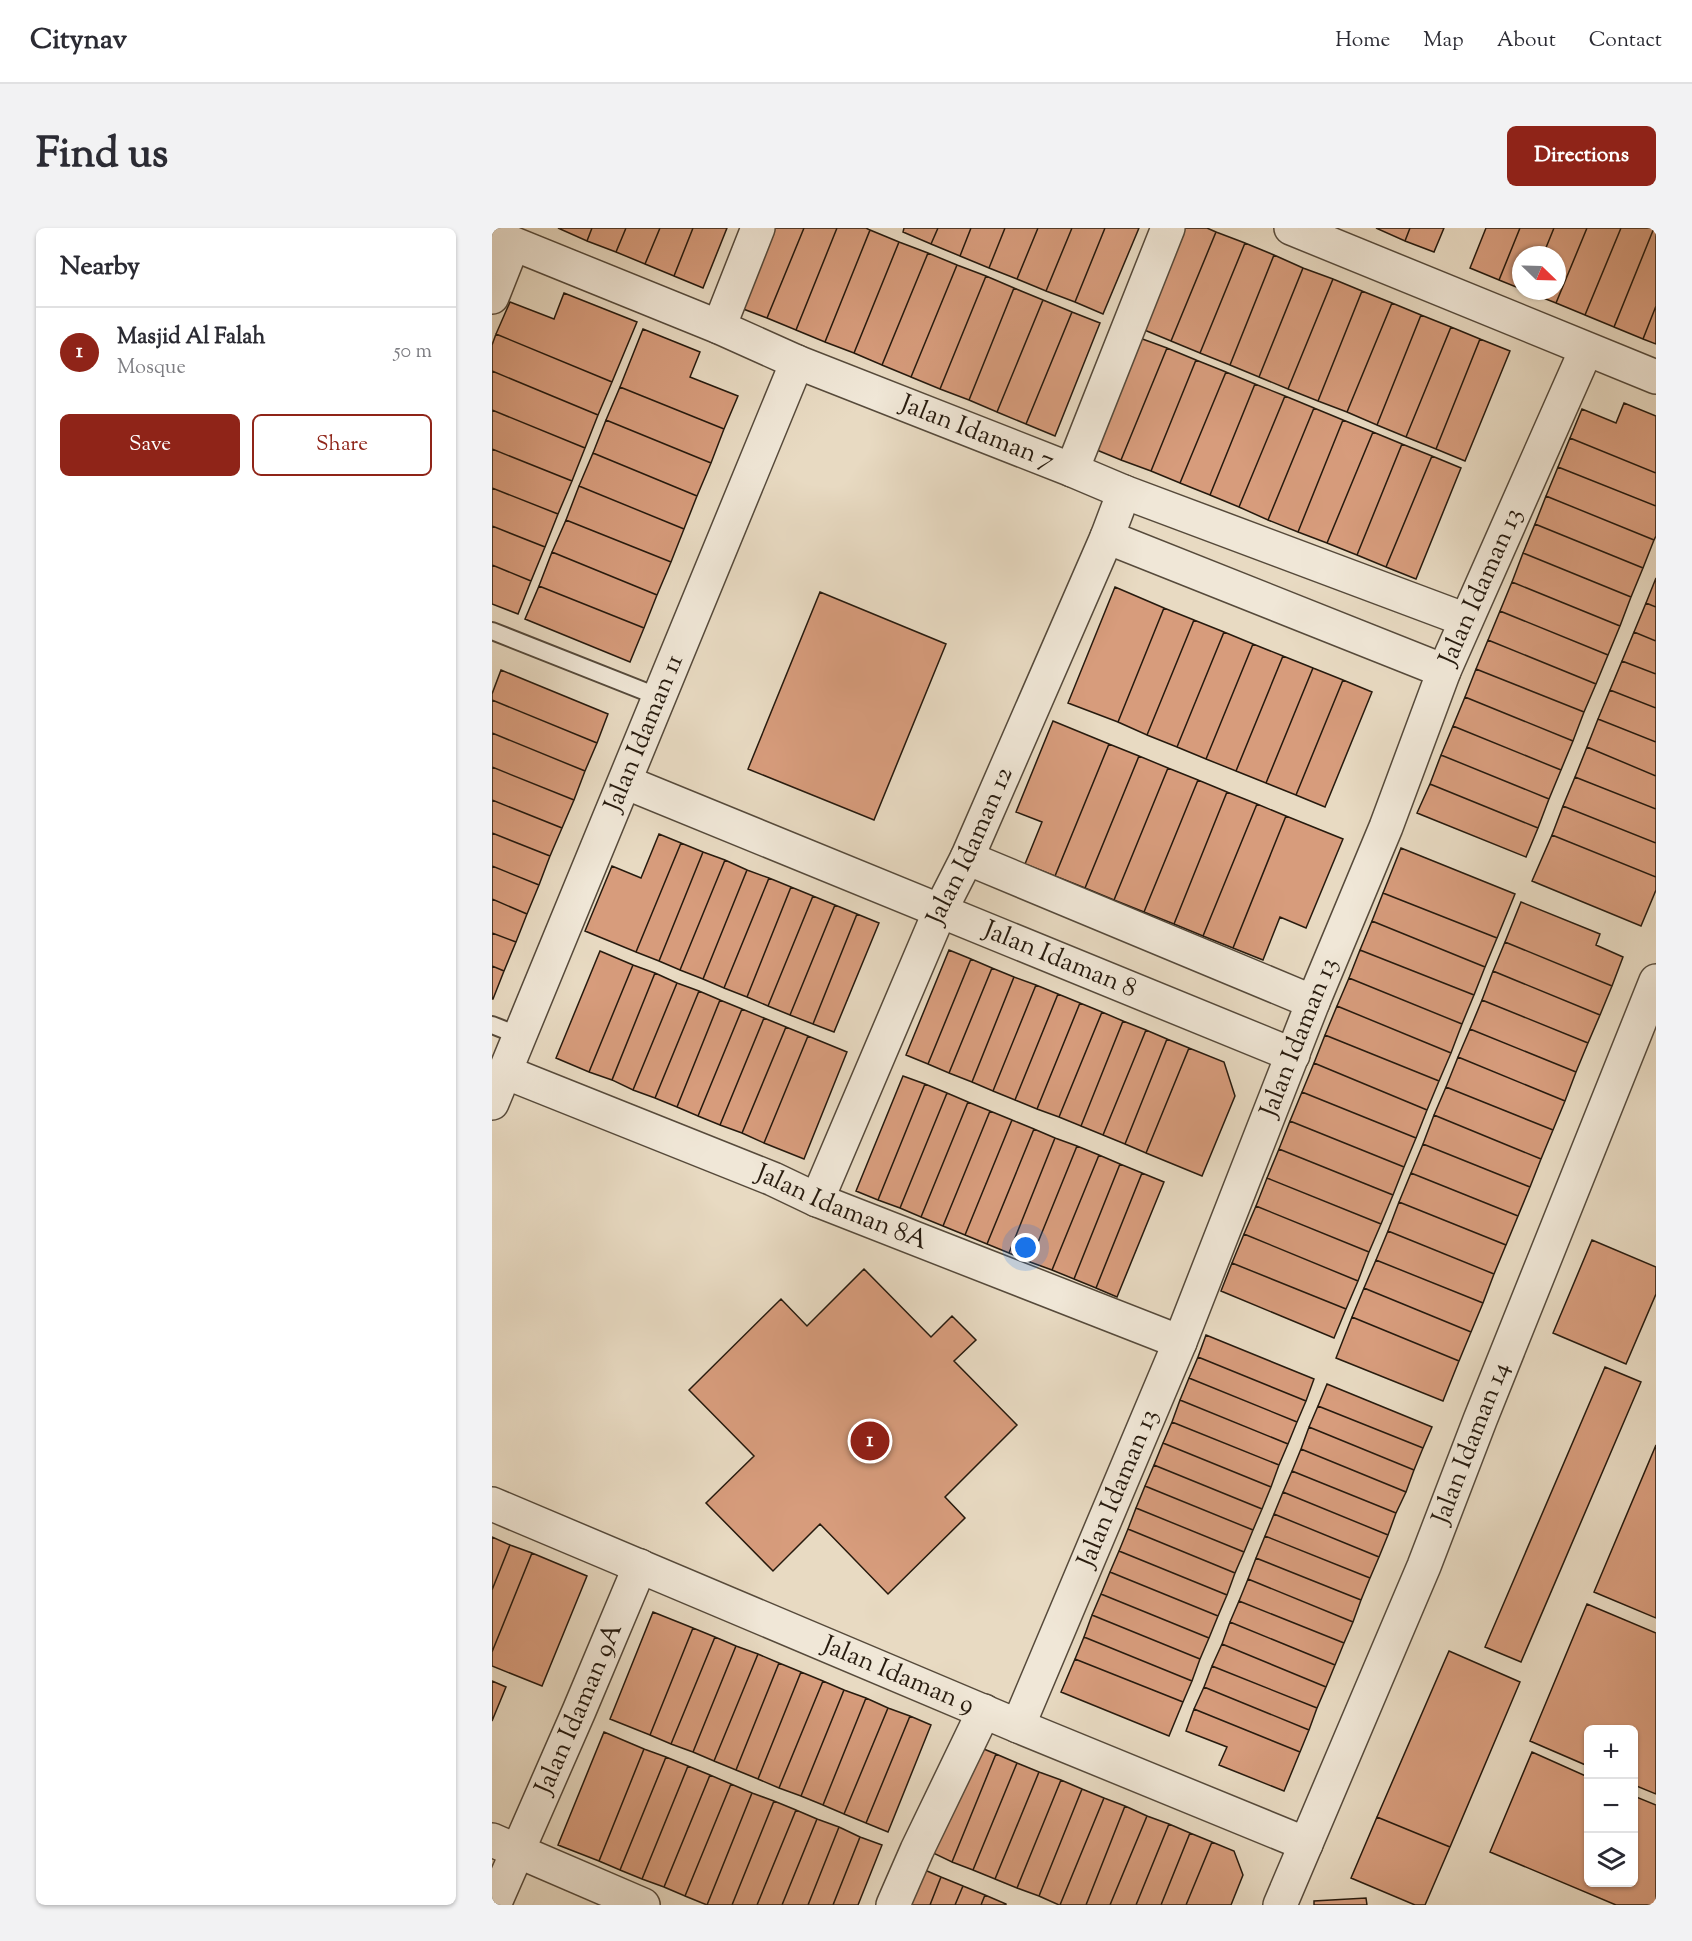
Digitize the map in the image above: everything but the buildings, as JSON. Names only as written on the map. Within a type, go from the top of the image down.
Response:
[{"type":"street","points":[[719,327],[758,228]]},
{"type":"street","points":[[1072,470],[1168,228]]},
{"type":"street","points":[[1291,228],[1656,377]]},
{"type":"street","points":[[492,297],[503,240]]},
{"type":"street","name":"Jalan Idaman 7","points":[[503,240],[719,327],[797,362],[1124,492],[1466,620]]},
{"type":"street","name":"Jalan Idaman 13","points":[[1018,1726],[1180,1342],[1314,1002],[1386,827],[1444,671],[1586,350]]},
{"type":"street","name":"Jalan Idaman 11","points":[[492,1103],[505,1072],[506,1030],[625,782],[797,362]]},
{"type":"street","name":"Jalan Idaman 12","points":[[817,1200],[940,911],[967,858],[1107,537],[1124,492]]},
{"type":"street","points":[[1107,537],[1444,671]]},
{"type":"street","name":"Jalan Idaman 8","points":[[625,782],[1293,1055]]},
{"type":"street","points":[[967,858],[1314,1002]]},
{"type":"street","name":"Jalan Idaman 14","points":[[1280,1905],[1424,1566],[1656,981]]},
{"type":"street","name":"Jalan Idaman 8A","points":[[505,1072],[773,1179],[817,1200],[1180,1342]]},
{"type":"street","name":"Jalan Idaman 9","points":[[492,1504],[1018,1726],[1306,1844]]},
{"type":"street","name":"Jalan Idaman 9A","points":[[494,1905],[505,1845],[579,1711],[640,1566]]},
{"type":"street","points":[[893,1905],[984,1711]]},
{"type":"street","points":[[505,1845],[643,1905]]},
{"type":"lane","points":[[492,632],[659,697]]},
{"type":"place","name":"Masjid Al Falah","points":[[870,1441]]}]
